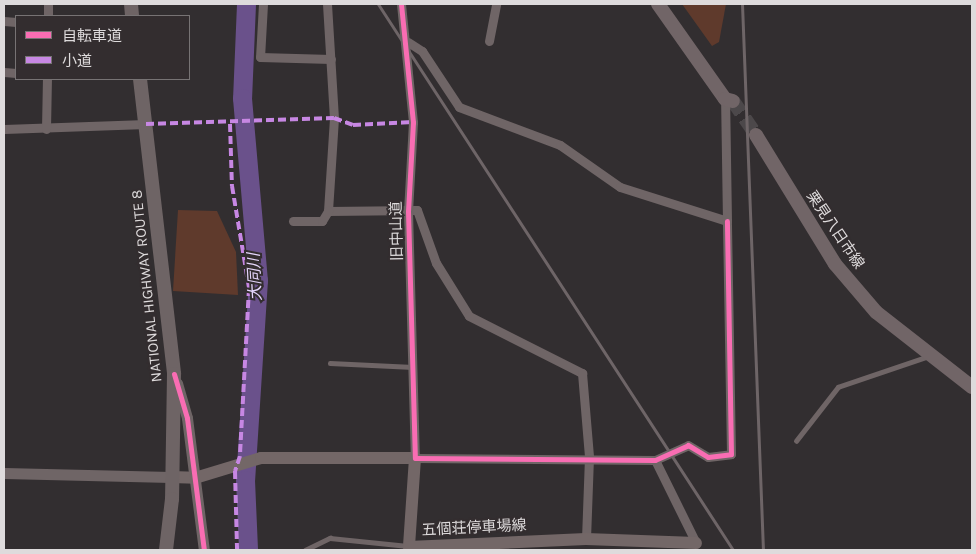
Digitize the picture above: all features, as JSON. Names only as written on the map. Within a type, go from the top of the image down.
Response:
[{"type":"highway","name":"NATIONAL HIGHWAY ROUTE 8","points":[[140,80],[174,374],[166,550]]},
{"type":"main road","points":[[658,4],[729,100]]},
{"type":"main road","name":"栗見八日市線","points":[[756,135],[835,264],[876,312],[972,387]]},
{"type":"main road","points":[[170,477],[195,478],[261,458],[415,458]]},
{"type":"main road","name":"五個荘停車場線","points":[[415,458],[413,549],[586,539],[699,547]]},
{"type":"street","points":[[263,4],[260,57],[331,58]]},
{"type":"street","points":[[293,221],[322,222],[328,211],[334,118],[327,4]]},
{"type":"street","name":"旧中山道","points":[[401,4],[408,42],[413,122],[408,211],[414,367],[415,458]]},
{"type":"street","points":[[489,41],[496,4]]},
{"type":"street","points":[[408,42],[422,50],[459,107],[560,145],[620,187],[727,221]]},
{"type":"street","points":[[46,129],[47,80]]},
{"type":"street","points":[[415,458],[589,457],[655,460],[682,445],[708,458],[731,454],[727,221],[729,100]]},
{"type":"street","points":[[4,129],[146,124]]},
{"type":"street","points":[[328,211],[417,210],[422,215],[436,263],[469,316],[582,373],[589,457],[586,539]]},
{"type":"street","points":[[174,374],[187,418],[204,550]]},
{"type":"street","points":[[655,460],[699,547]]},
{"type":"street","points":[[4,473],[170,477]]},
{"type":"lane","points":[[796,441],[838,387],[932,355]]},
{"type":"lane","points":[[330,363],[414,367]]},
{"type":"lane","points":[[305,550],[330,538],[413,549]]},
{"type":"shaded area","points":[[682,4],[726,4],[719,42],[712,46]]},
{"type":"shaded area","points":[[178,210],[217,211],[236,252],[238,295],[173,291]]},
{"type":"waterway","name":"大同川","points":[[246,4],[242,98],[258,280],[245,480],[248,550]]},
{"type":"tunnel","points":[[733,101],[756,135]]},
{"type":"railway","points":[[378,4],[733,550]]},
{"type":"railway","points":[[742,4],[763,550]]},
{"type":"marked path","points":[[146,124],[334,118],[353,125],[413,122]]},
{"type":"marked path","points":[[230,124],[232,186],[249,288],[240,456],[235,471],[237,550]]},
{"type":"cycle path","points":[[401,4],[413,122],[408,211],[415,458],[655,460],[688,445],[708,457],[731,454],[727,221]]},
{"type":"cycle path","points":[[174,374],[187,418],[204,550]]}]
